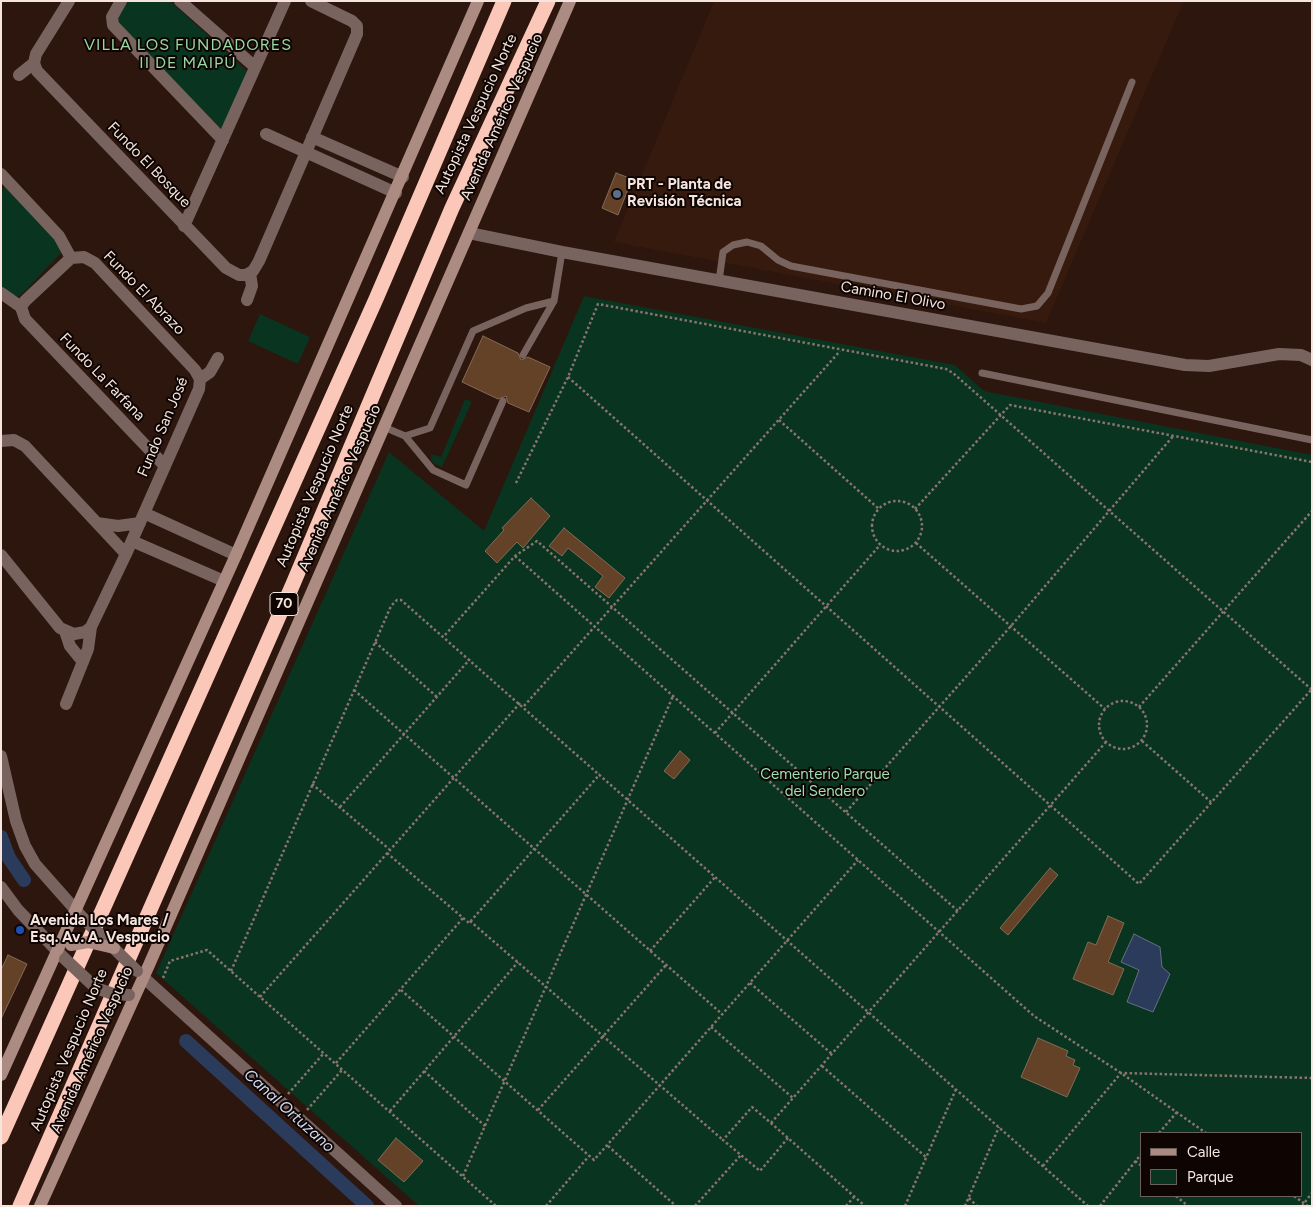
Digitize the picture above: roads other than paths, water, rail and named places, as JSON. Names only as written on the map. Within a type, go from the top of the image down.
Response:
[{"type":"highway","name":"Autopista Vespucio Norte","points":[[1,1137],[372,308],[504,1]]},
{"type":"highway","name":"Autopista Vespucio Norte","points":[[20,1206],[293,584],[452,208],[548,1]]},
{"type":"main road","points":[[1,1075],[80,914],[224,581],[396,193],[478,1]]},
{"type":"main road","name":"Avenida Américo Vespucio","points":[[40,1206],[140,974],[384,428],[570,1]]},
{"type":"main road","points":[[61,955],[70,945],[88,942],[114,948]]},
{"type":"street","points":[[19,75],[34,63],[36,54],[69,1]]},
{"type":"street","points":[[121,1],[112,17],[113,25],[223,140]]},
{"type":"street","points":[[180,1],[255,67]]},
{"type":"street","points":[[184,226],[285,1]]},
{"type":"street","points":[[247,300],[252,286],[250,274],[259,261],[356,38],[357,26],[348,18],[311,1]]},
{"type":"street","name":"Fundo El Bosque","points":[[34,63],[37,72],[184,226],[230,271],[239,275],[250,274]]},
{"type":"street","points":[[266,134],[396,193]]},
{"type":"street","points":[[312,137],[402,177]]},
{"type":"street","points":[[348,172],[355,156]]},
{"type":"street","points":[[1,174],[59,236],[71,258],[25,301],[22,307]]},
{"type":"street","name":"Camino El Olivo","points":[[469,233],[719,281],[1185,365],[1209,366],[1279,354],[1301,356],[1312,360]]},
{"type":"street","name":"Fundo El Abrazo","points":[[71,258],[84,257],[95,263],[195,370],[200,379]]},
{"type":"street","name":"Fundo La Farfana","points":[[1,292],[22,307],[28,324],[165,466]]},
{"type":"street","name":"Fundo San José","points":[[66,704],[90,643],[85,630],[132,541],[199,389],[200,379],[210,372],[218,358]]},
{"type":"street","points":[[1,441],[14,440],[25,446],[126,554]]},
{"type":"street","points":[[97,523],[118,526],[142,518],[236,555]]},
{"type":"street","points":[[132,541],[224,581]]},
{"type":"street","points":[[1,555],[64,631],[70,646],[83,662]]},
{"type":"street","points":[[64,631],[85,630]]},
{"type":"street","points":[[1,756],[16,821],[25,846],[35,864],[80,914],[140,974],[396,1206]]},
{"type":"street","points":[[1,887],[18,910],[96,988],[112,994],[132,994],[156,989]]},
{"type":"lane","points":[[719,281],[723,252],[733,245],[747,242],[761,246],[778,260],[791,266],[1021,309],[1037,306],[1048,293],[1132,82]]},
{"type":"lane","points":[[523,355],[554,301],[562,252]]},
{"type":"lane","points":[[405,436],[430,428],[473,331],[526,308],[554,301]]},
{"type":"lane","points":[[982,374],[1312,440]]},
{"type":"lane","points":[[384,428],[405,436],[433,470],[466,485],[503,401]]},
{"type":"water","points":[[1134,934],[1160,947],[1162,967],[1170,974],[1153,1012],[1127,1002],[1139,970],[1121,962]]},
{"type":"waterway","name":"Canal Ortuzano","points":[[1,837],[9,858],[24,880]]},
{"type":"waterway","name":"Canal Ortuzano","points":[[186,1041],[367,1206]]},
{"type":"place","name":"PRT - Planta de Revisión Técnica","points":[[617,194]]},
{"type":"place","name":"Avenida Los Mares / Esq. Av. A. Vespucio","points":[[20,930]]},
{"type":"district","name":"VILLA LOS FUNDADORES II DE MAIPÚ","points":[[188,54]]},
{"type":"park label","name":"Cementerio Parque del Sendero","points":[[825,784]]}]
